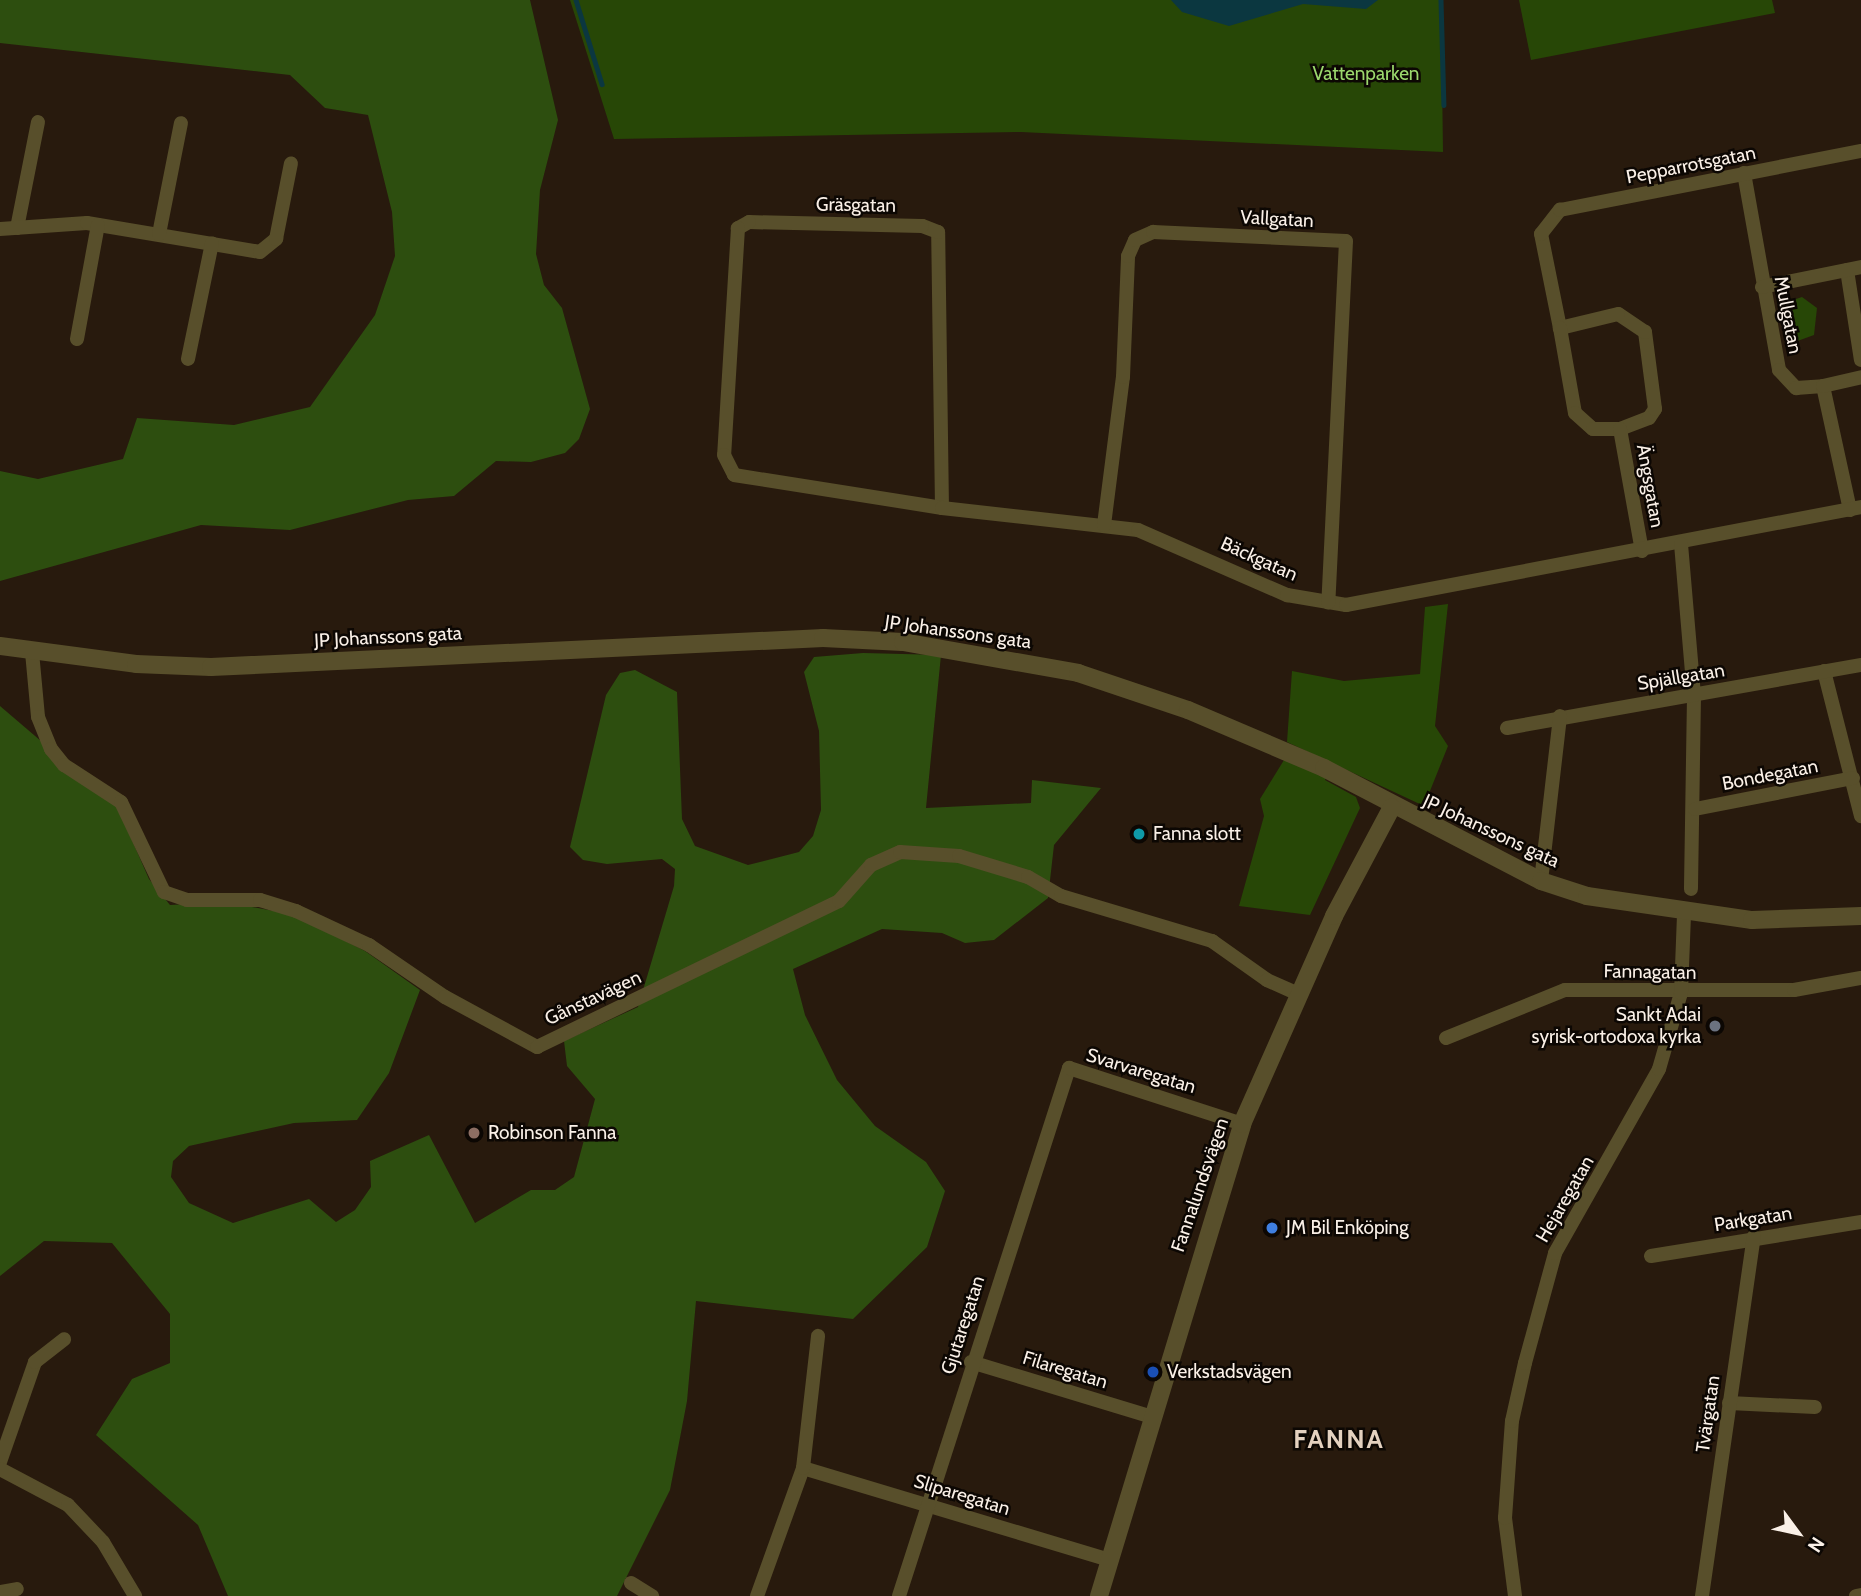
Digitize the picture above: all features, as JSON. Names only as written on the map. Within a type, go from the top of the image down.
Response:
[{"type":"street","points":[[18,228],[38,122]]},
{"type":"street","points":[[159,234],[181,123]]},
{"type":"street","name":"Pepparrotsgatan","points":[[1541,234],[1560,211],[1861,151]]},
{"type":"street","points":[[0,229],[98,225],[212,243],[248,252],[270,246],[291,163]]},
{"type":"street","name":"Mullgatan","points":[[1744,173],[1762,287],[1782,377],[1796,388],[1823,386],[1861,377]]},
{"type":"street","name":"Gräsgatan","points":[[726,468],[738,228],[749,222],[922,226],[942,239],[942,508]]},
{"type":"street","points":[[77,339],[98,225]]},
{"type":"street","name":"Vallgatan","points":[[1104,525],[1123,377],[1128,256],[1135,240],[1153,232],[1346,242],[1328,603]]},
{"type":"street","name":"Ängsgatan","points":[[1541,234],[1575,413],[1594,429],[1620,429],[1650,418],[1655,409],[1645,332],[1618,314],[1560,328]]},
{"type":"street","points":[[188,359],[212,243]]},
{"type":"street","points":[[1762,287],[1854,269],[1861,360]]},
{"type":"street","points":[[1823,386],[1856,509]]},
{"type":"street","name":"Ängsgatan","points":[[1620,429],[1642,551]]},
{"type":"street","name":"Bäckgatan","points":[[726,468],[746,478],[942,508],[1104,525],[1169,539],[1279,591],[1328,603],[1366,604],[1856,509]]},
{"type":"street","points":[[1681,544],[1694,695],[1695,809],[1691,890]]},
{"type":"street","name":"JP Johanssons gata","points":[[0,646],[32,652],[211,667],[797,639],[902,642],[1052,667],[1131,690],[1324,768],[1392,807],[1541,881],[1685,915],[1861,916]]},
{"type":"street","name":"Gånstavägen","points":[[32,652],[38,717],[51,749],[64,765],[121,802],[164,892],[187,900],[260,900],[308,916],[537,1047],[839,901],[871,865],[900,852],[959,856],[1028,877],[1061,896],[1212,941],[1267,980],[1299,994]]},
{"type":"street","name":"Spjällgatan","points":[[1507,728],[1560,716],[1861,665]]},
{"type":"street","points":[[1824,671],[1861,816]]},
{"type":"street","points":[[1541,881],[1560,716]]},
{"type":"street","name":"Bondegatan","points":[[1695,809],[1853,778]]},
{"type":"street","name":"Fannalundsvägen","points":[[1099,1596],[1149,1416],[1242,1124],[1299,994],[1392,807]]},
{"type":"street","name":"Hejaregatan","points":[[1515,1596],[1505,1518],[1511,1421],[1549,1269],[1648,1091],[1681,993],[1685,915]]},
{"type":"street","name":"Fannagatan","points":[[1446,1038],[1544,994],[1794,990],[1861,978]]},
{"type":"street","name":"Svarvaregatan","points":[[1069,1068],[1242,1124]]},
{"type":"street","name":"Gjutaregatan","points":[[899,1596],[971,1362],[1069,1068]]},
{"type":"street","name":"Parkgatan","points":[[1651,1256],[1754,1237],[1861,1222]]},
{"type":"street","name":"Tvärgatan","points":[[1702,1596],[1754,1237]]},
{"type":"street","points":[[757,1596],[803,1468],[818,1336]]},
{"type":"street","points":[[0,1462],[35,1362],[64,1339]]},
{"type":"street","name":"Filaregatan","points":[[971,1362],[1149,1416]]},
{"type":"street","points":[[1729,1403],[1815,1407]]},
{"type":"street","name":"Sliparegatan","points":[[803,1468],[1109,1560]]},
{"type":"street","points":[[0,1469],[68,1506],[103,1542],[135,1596]]},
{"type":"street","points":[[631,1583],[652,1596]]},
{"type":"street","points":[[0,1592],[17,1589]]},
{"type":"green space","points":[[0,0],[530,0],[558,120],[540,190],[536,254],[544,285],[562,308],[590,409],[579,439],[565,453],[531,462],[496,461],[454,496],[408,500],[290,530],[201,525],[0,581],[0,471],[38,479],[123,459],[137,418],[234,425],[310,407],[375,315],[395,256],[392,212],[368,115],[325,108],[290,75],[0,43]]},
{"type":"green space","name":"Vattenparken","points":[[570,0],[1441,0],[1443,152],[1021,132],[614,139]]},
{"type":"green space","points":[[1519,0],[1772,0],[1775,13],[1531,60]]},
{"type":"green space","points":[[1802,297],[1817,308],[1814,335],[1792,343],[1784,303]]},
{"type":"green space","points":[[1448,604],[1435,726],[1448,746],[1424,806],[1287,742],[1292,671],[1344,681],[1420,674],[1425,607]]},
{"type":"green space","points":[[863,653],[941,655],[926,808],[1031,803],[1032,780],[1101,788],[1054,845],[1048,898],[994,940],[965,943],[942,933],[882,929],[793,969],[805,1015],[837,1080],[875,1126],[926,1162],[945,1191],[927,1247],[853,1319],[696,1301],[687,1401],[670,1490],[617,1596],[228,1596],[198,1525],[96,1435],[132,1379],[170,1363],[170,1314],[112,1243],[44,1241],[0,1276],[0,706],[117,806],[149,879],[170,905],[226,902],[295,915],[365,951],[420,990],[389,1073],[357,1120],[294,1123],[189,1146],[173,1161],[171,1177],[189,1203],[233,1223],[309,1199],[336,1222],[355,1210],[371,1187],[370,1161],[429,1135],[475,1223],[531,1190],[555,1190],[574,1177],[595,1099],[567,1066],[564,1041],[638,1007],[674,886],[675,869],[662,859],[607,864],[583,860],[570,847],[606,695],[620,673],[635,670],[677,692],[682,819],[695,846],[748,865],[799,852],[813,836],[821,810],[819,731],[804,672],[814,657]]},
{"type":"green space","points":[[1284,760],[1328,773],[1325,780],[1356,797],[1360,808],[1310,915],[1239,906],[1264,816],[1260,799]]},
{"type":"water","name":"Vattenparken","points":[[1171,0],[1378,0],[1366,9],[1303,4],[1229,26],[1182,12]]},
{"type":"waterway","points":[[576,0],[602,84]]},
{"type":"waterway","points":[[1441,0],[1444,105]]},
{"type":"place","name":"Fanna slott","points":[[1139,834]]},
{"type":"place","name":"Sankt Adai syrisk-ortodoxa kyrka","points":[[1715,1026]]},
{"type":"place","name":"Robinson Fanna","points":[[474,1133]]},
{"type":"place","name":"JM Bil Enköping","points":[[1272,1228]]},
{"type":"place","name":"Verkstadsvägen","points":[[1153,1372]]},
{"type":"district","name":"FANNA","points":[[1339,1440]]}]
